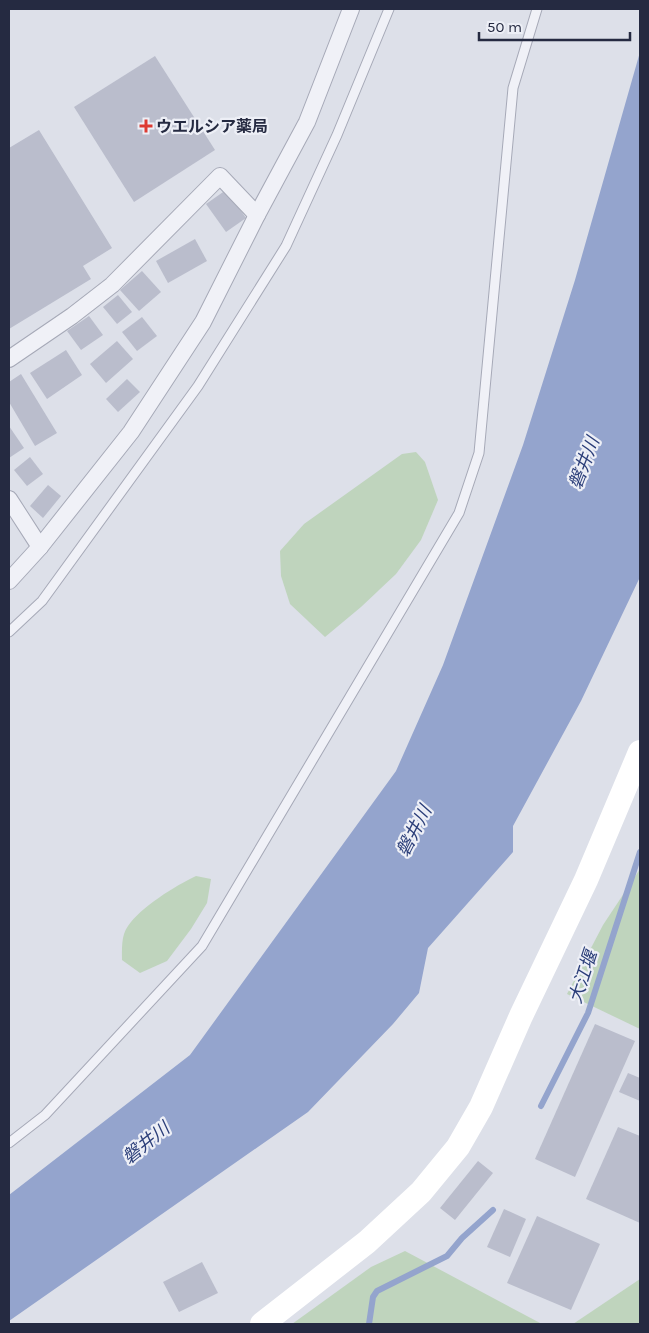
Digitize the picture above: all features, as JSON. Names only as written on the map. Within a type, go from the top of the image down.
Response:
[{"type":"street","points":[[9,581],[40,547],[131,432],[198,330],[256,216],[307,122],[351,9]]},
{"type":"street","points":[[9,359],[72,316],[112,285],[220,176],[256,216]]},
{"type":"street","points":[[9,499],[40,547]]},
{"type":"street","points":[[269,1322],[367,1242],[422,1192],[458,1148],[482,1107],[521,1016],[586,880],[640,752]]},
{"type":"lane","points":[[9,632],[42,601],[198,386],[286,246],[337,135],[389,9]]},
{"type":"lane","points":[[9,1143],[45,1115],[202,946],[459,513],[479,453],[513,88],[537,9]]},
{"type":"green space","points":[[416,452],[425,462],[438,500],[421,540],[396,574],[325,637],[290,604],[281,576],[280,551],[304,524],[402,454]]},
{"type":"green space","points":[[640,869],[640,1029],[567,994],[603,925]]},
{"type":"green space","points":[[196,876],[211,879],[207,903],[191,929],[167,961],[140,973],[122,960],[122,943],[126,930],[134,919],[150,904],[178,885]]},
{"type":"green space","points":[[405,1251],[542,1324],[292,1324],[371,1267]]},
{"type":"green space","points":[[640,1279],[640,1324],[573,1324]]},
{"type":"water","name":"磐井川","points":[[640,52],[640,577],[581,701],[513,826],[513,852],[428,948],[419,993],[393,1024],[308,1112],[9,1321],[9,1195],[190,1055],[396,771],[443,665],[523,445],[575,280]]},
{"type":"building","points":[[155,56],[215,150],[134,202],[74,107]]},
{"type":"building","points":[[39,130],[112,248],[83,266],[91,279],[9,329],[9,148]]},
{"type":"building","points":[[226,190],[246,218],[226,232],[206,204]]},
{"type":"building","points":[[195,239],[207,261],[168,283],[156,261]]},
{"type":"building","points":[[142,271],[161,292],[139,311],[120,290]]},
{"type":"building","points":[[118,295],[132,312],[117,324],[103,307]]},
{"type":"building","points":[[89,316],[103,335],[81,350],[67,331]]},
{"type":"building","points":[[142,317],[157,336],[137,351],[122,332]]},
{"type":"building","points":[[117,341],[133,359],[106,383],[90,364]]},
{"type":"building","points":[[66,350],[82,375],[47,399],[30,373]]},
{"type":"building","points":[[21,374],[57,433],[35,446],[9,402],[9,382]]},
{"type":"building","points":[[127,379],[140,392],[118,412],[106,399]]},
{"type":"building","points":[[9,426],[24,448],[9,458]]},
{"type":"building","points":[[30,457],[43,474],[27,486],[14,470]]},
{"type":"building","points":[[48,485],[61,496],[43,518],[30,506]]},
{"type":"building","points":[[595,1024],[635,1041],[575,1177],[535,1159]]},
{"type":"building","points":[[628,1073],[640,1078],[640,1101],[619,1092]]},
{"type":"building","points":[[618,1127],[640,1136],[640,1223],[586,1199]]},
{"type":"building","points":[[478,1161],[493,1173],[455,1220],[440,1208]]},
{"type":"building","points":[[504,1209],[526,1219],[510,1257],[487,1247]]},
{"type":"building","points":[[537,1216],[600,1244],[571,1310],[507,1283]]},
{"type":"building","points":[[202,1262],[218,1293],[179,1312],[163,1282]]},
{"type":"waterway","name":"大江堰","points":[[541,1106],[588,1013],[640,852]]},
{"type":"waterway","name":"大江堰","points":[[369,1324],[373,1297],[377,1291],[447,1256],[462,1238],[493,1210]]},
{"type":"place","name":"ウエルシア薬局","points":[[146,126]]}]
